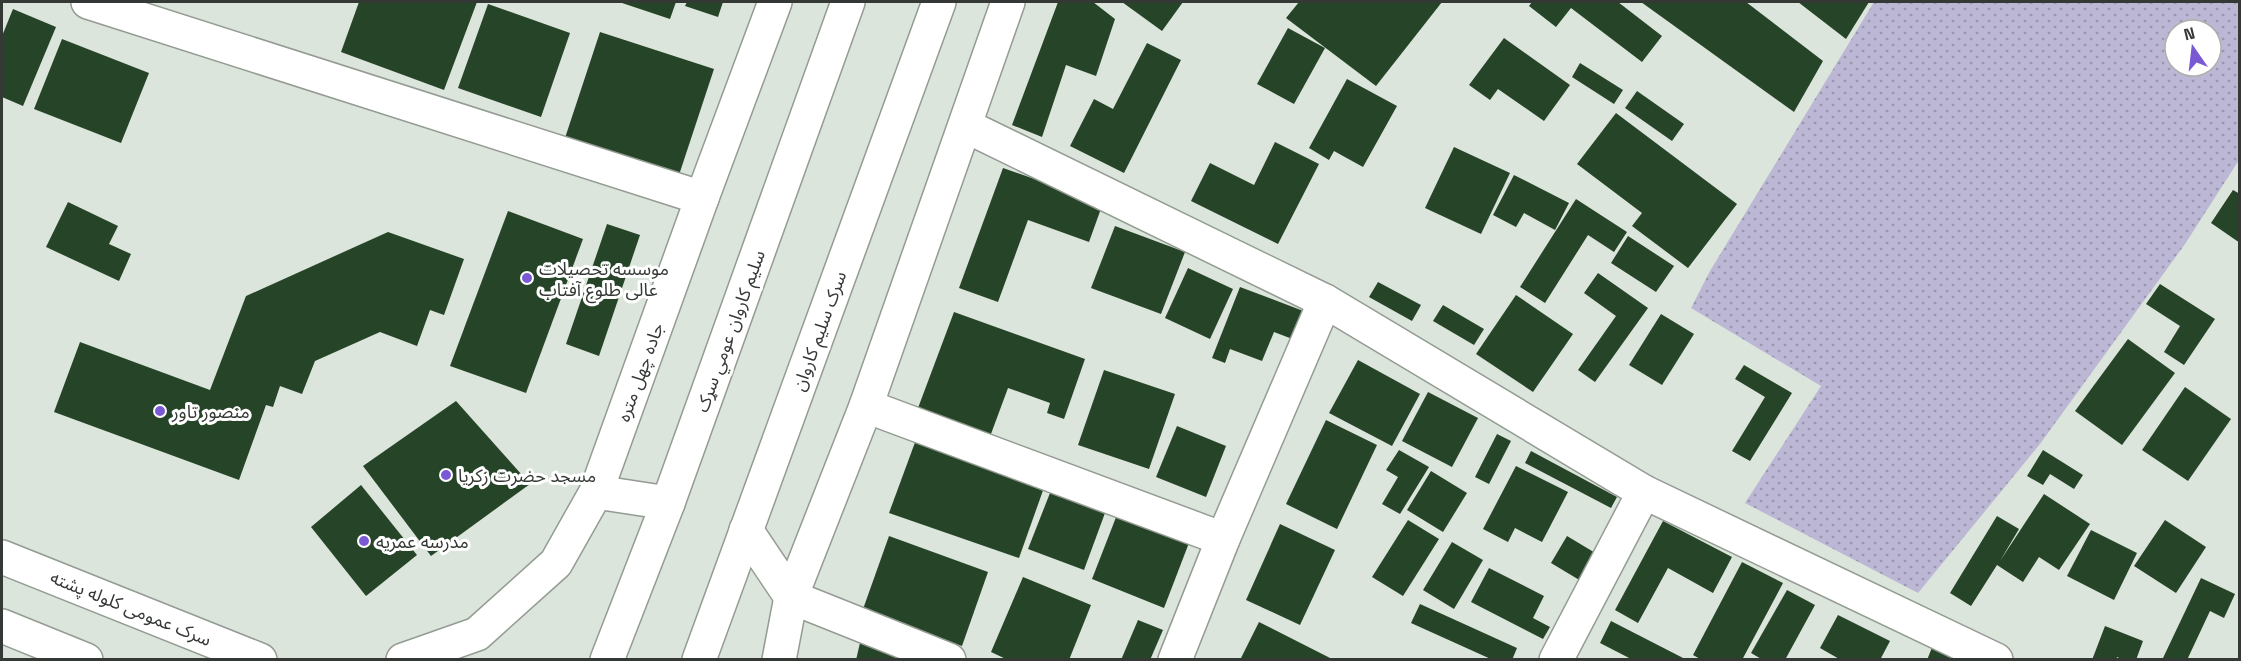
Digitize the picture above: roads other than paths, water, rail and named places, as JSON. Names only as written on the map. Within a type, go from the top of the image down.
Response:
[{"type":"street","points":[[88,2],[702,198]]},
{"type":"street","name":"جاده چهل متره","points":[[403,660],[477,634],[556,563],[596,492],[775,2]]},
{"type":"street","name":"سلیم کاروان عومي سړک","points":[[608,660],[668,503],[848,2]]},
{"type":"street","name":"سرک سلیم کاروان","points":[[699,660],[939,2]]},
{"type":"street","points":[[779,660],[791,597],[866,405],[1008,2]]},
{"type":"street","points":[[966,126],[1325,302],[1644,492],[1996,660]]},
{"type":"street","points":[[1175,660],[1223,539],[1325,302]]},
{"type":"street","points":[[866,405],[1223,539]]},
{"type":"street","points":[[596,492],[668,503]]},
{"type":"street","points":[[1556,660],[1644,492]]},
{"type":"street","points":[[746,530],[791,597],[949,660]]},
{"type":"street","name":"سرک عمومی کلوله پشته","points":[[2,557],[260,660]]},
{"type":"street","points":[[2,626],[80,658]]},
{"type":"place","name":"موسسه تحصیلات عالی طلوع آفتاب","points":[[527,278]]},
{"type":"place","name":"منصور تاور","points":[[160,411]]},
{"type":"place","name":"مسجد حضرت زکریا","points":[[446,475]]},
{"type":"place","name":"مدرسه عمریه","points":[[364,541]]}]
